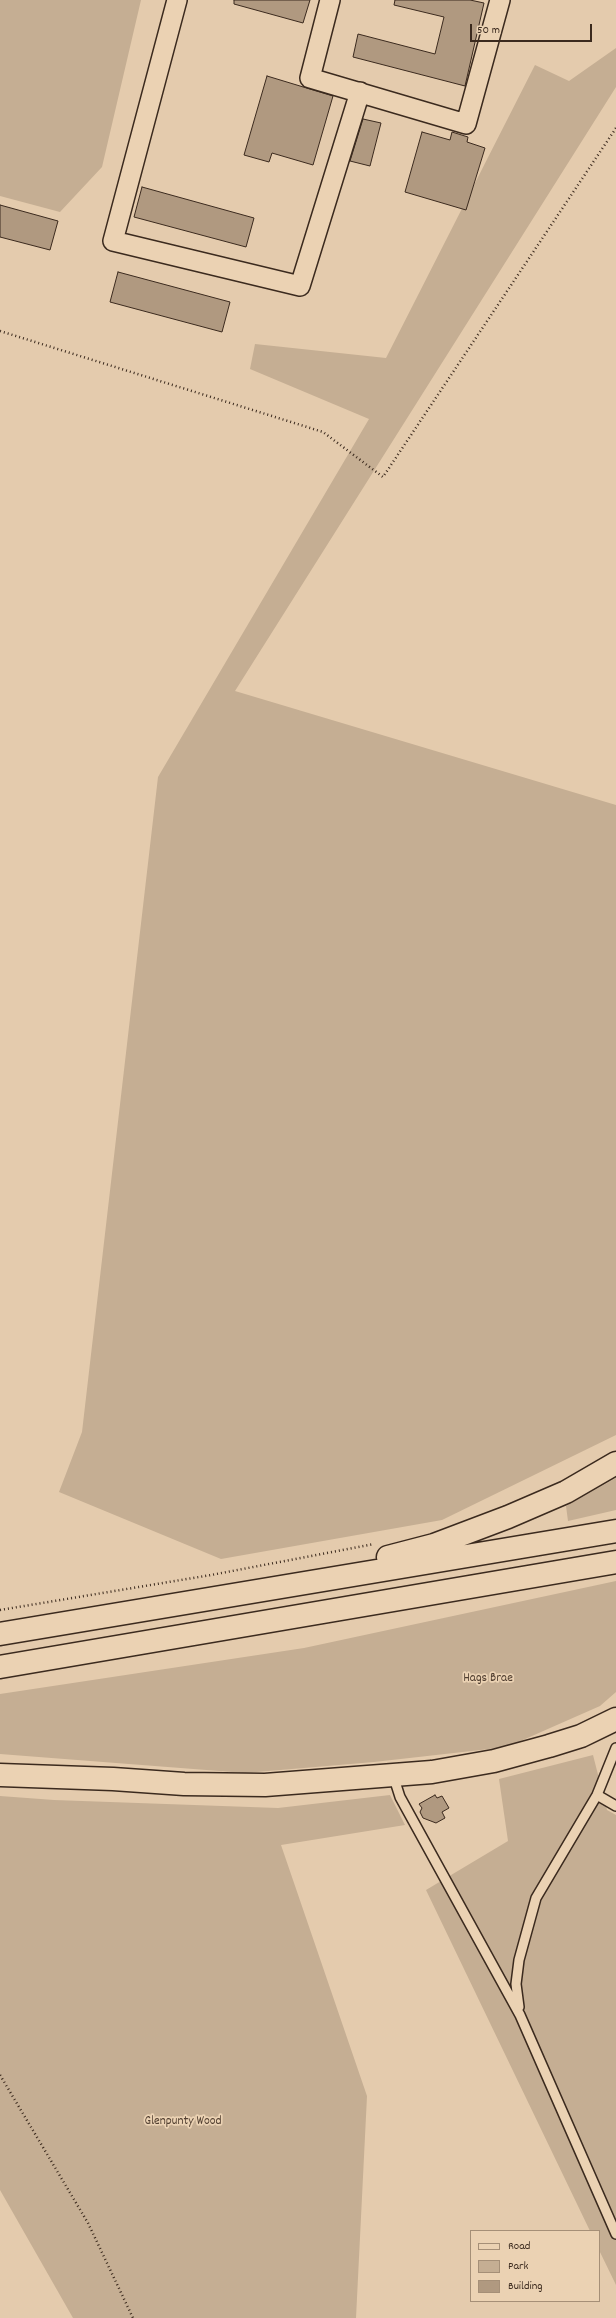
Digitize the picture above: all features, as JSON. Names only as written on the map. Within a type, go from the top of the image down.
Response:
[{"type":"main road","points":[[287,1585],[434,1545],[508,1517],[566,1492],[616,1463]]},
{"type":"main road","points":[[0,1634],[616,1531]]},
{"type":"main road","points":[[0,1667],[616,1562]]},
{"type":"main road","points":[[0,1775],[218,1785],[265,1785],[393,1775],[453,1769],[494,1760],[581,1736],[616,1719]]},
{"type":"street","points":[[177,0],[113,241],[300,286],[360,92]]},
{"type":"street","points":[[330,0],[310,78],[466,124],[500,0]]},
{"type":"lane","points":[[520,2015],[516,1984],[519,1960],[536,1898],[597,1796],[616,1748]]},
{"type":"lane","points":[[393,1775],[400,1796],[520,2015],[616,2234]]},
{"type":"lane","points":[[597,1796],[616,1806]]},
{"type":"path","points":[[0,331],[323,432],[382,477],[616,128]]},
{"type":"path","points":[[0,1610],[211,1575],[378,1543]]},
{"type":"path","points":[[0,2075],[88,2223],[133,2318]]},
{"type":"green space","points":[[0,0],[141,0],[102,167],[60,212],[0,196]]},
{"type":"green space","points":[[616,48],[616,87],[235,691],[616,805],[616,1435],[442,1520],[221,1559],[59,1492],[82,1432],[158,777],[369,419],[250,369],[255,344],[386,358],[535,65],[569,81]]},
{"type":"green space","points":[[616,1478],[616,1510],[568,1521],[566,1506]]},
{"type":"green space","name":"Hags Brae","points":[[616,1581],[616,1692],[600,1706],[507,1747],[374,1762],[245,1773],[0,1754],[0,1694],[304,1648]]},
{"type":"green space","points":[[593,1755],[607,1810],[616,1815],[616,2285],[600,2252],[600,2230],[590,2230],[426,1890],[508,1841],[499,1779]]},
{"type":"green space","name":"Glenpunty Wood","points":[[390,1795],[405,1825],[281,1845],[367,2096],[356,2318],[73,2318],[0,2190],[0,1796],[54,1800],[278,1808]]},
{"type":"building","points":[[234,0],[310,0],[303,23],[234,4]]},
{"type":"building","points":[[395,0],[470,0],[484,3],[465,86],[353,57],[358,34],[435,54],[444,17],[394,5]]},
{"type":"building","points":[[267,76],[333,96],[313,165],[272,153],[269,162],[244,155]]},
{"type":"building","points":[[363,119],[381,123],[370,166],[350,161]]},
{"type":"building","points":[[422,132],[450,140],[452,132],[468,137],[467,142],[485,148],[466,210],[405,192]]},
{"type":"building","points":[[142,187],[254,218],[246,247],[134,217]]},
{"type":"building","points":[[0,205],[58,221],[50,250],[0,237]]},
{"type":"building","points":[[118,272],[230,302],[222,332],[110,302]]},
{"type":"building","points":[[435,1795],[437,1798],[442,1796],[449,1808],[442,1812],[445,1818],[436,1823],[423,1818],[420,1812],[422,1808],[419,1804]]}]
